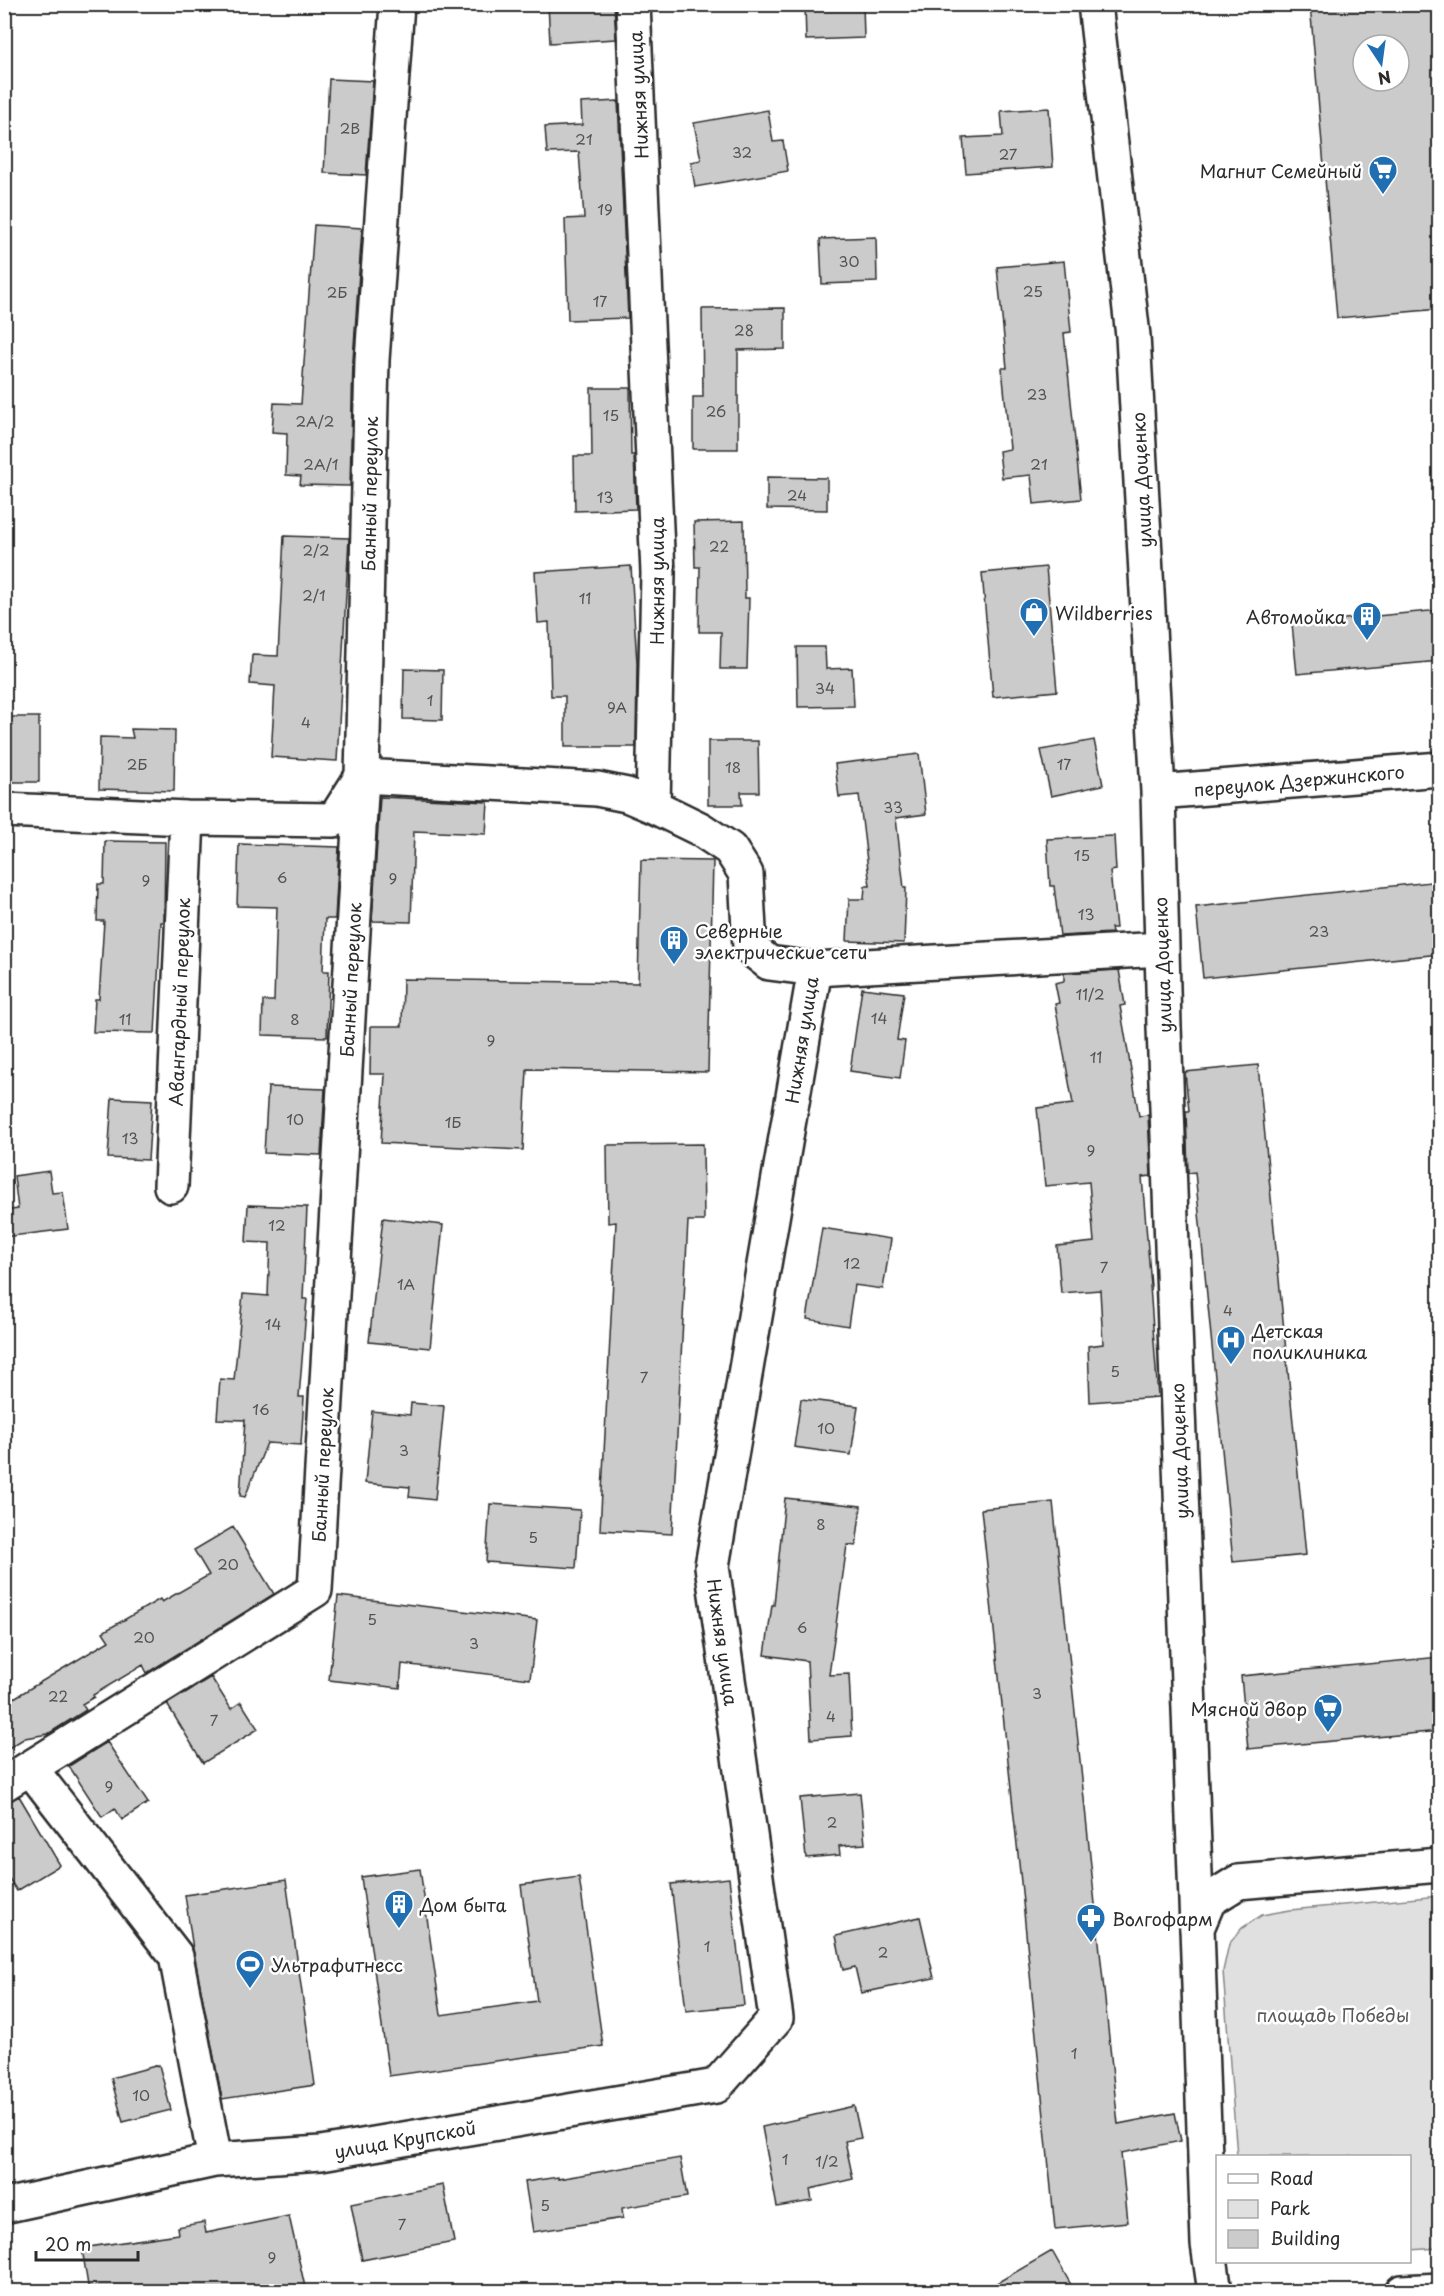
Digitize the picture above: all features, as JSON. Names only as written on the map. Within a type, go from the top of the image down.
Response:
[{"type":"street","name":"Банный переулок","points":[[18,1777],[315,1590],[362,776],[372,360],[397,4]]},
{"type":"street","name":"Нижняя улица","points":[[633,4],[644,217],[657,573],[654,806],[700,829],[730,849],[746,874],[750,948],[770,963],[815,969],[712,1566],[776,2018]]},
{"type":"street","name":"улица Доценко","points":[[1095,4],[1133,336],[1158,792],[1161,949],[1197,1928]]},
{"type":"street","name":"переулок Дзержинского","points":[[1158,792],[1440,769]]},
{"type":"street","points":[[4,810],[187,818],[334,820],[362,776],[597,789],[627,795],[654,806]]},
{"type":"street","name":"Авангардный переулок","points":[[171,1186],[187,818]]},
{"type":"street","points":[[815,969],[1161,949]]},
{"type":"street","points":[[18,1777],[176,1956],[215,2160]]},
{"type":"street","points":[[1215,2292],[1208,2244],[1197,1928],[1209,1900],[1238,1882],[1440,1865]]},
{"type":"street","name":"улица Крупской","points":[[4,2206],[215,2160],[321,2153],[716,2086],[776,2018]]},
{"type":"street","points":[[1401,2292],[1440,2290]]},
{"type":"green space","name":"площадь Победы","points":[[1439,1896],[1439,2248],[1411,2250],[1411,2155],[1237,2155],[1223,1971],[1229,1944],[1242,1928],[1262,1915],[1290,1910]]},
{"type":"building","points":[[548,4],[614,4],[616,39],[550,43]]},
{"type":"building","points":[[805,4],[863,4],[864,38],[806,40]]},
{"type":"building","name":"Магнит Семейный","points":[[1310,4],[1440,4],[1440,309],[1337,318]]},
{"type":"building","points":[[329,79],[373,81],[366,175],[324,173]]},
{"type":"building","points":[[618,101],[628,318],[568,320],[565,219],[584,218],[579,152],[547,153],[545,127],[582,125],[581,103]]},
{"type":"building","points":[[1049,108],[1053,167],[966,173],[963,138],[1003,136],[1001,111]]},
{"type":"building","points":[[768,110],[773,142],[783,141],[788,171],[695,187],[691,162],[701,160],[694,123]]},
{"type":"building","points":[[314,225],[362,228],[353,360],[350,486],[300,485],[301,476],[286,475],[287,433],[272,432],[274,403],[301,404]]},
{"type":"building","points":[[876,237],[877,282],[822,284],[820,239]]},
{"type":"building","points":[[1064,261],[1071,332],[1064,333],[1081,499],[1034,504],[1031,475],[1002,478],[999,451],[1010,449],[1002,368],[1007,368],[997,267]]},
{"type":"building","points":[[785,308],[785,349],[738,350],[738,449],[693,449],[693,397],[703,397],[702,309]]},
{"type":"building","points":[[591,388],[630,388],[631,455],[634,455],[636,509],[575,511],[574,456],[592,456]]},
{"type":"building","points":[[767,477],[827,478],[827,510],[767,509]]},
{"type":"building","points":[[744,521],[745,598],[749,598],[747,669],[720,669],[721,632],[699,632],[700,567],[695,567],[694,522]]},
{"type":"building","points":[[284,536],[349,538],[337,761],[271,757],[275,686],[250,684],[252,655],[278,656]]},
{"type":"building","points":[[631,566],[637,663],[636,747],[565,747],[565,696],[551,696],[549,622],[538,623],[535,572]]},
{"type":"building","points":[[1046,567],[1057,691],[993,697],[982,573]]},
{"type":"building","name":"Автомойка","points":[[1440,610],[1440,661],[1297,674],[1292,624]]},
{"type":"building","points":[[797,647],[825,647],[826,669],[852,668],[854,706],[798,707]]},
{"type":"building","points":[[404,669],[443,670],[442,720],[403,719]]},
{"type":"building","points":[[4,717],[39,717],[39,782],[4,782]]},
{"type":"building","points":[[131,729],[175,730],[174,791],[99,789],[100,737],[133,738]]},
{"type":"building","points":[[1094,740],[1103,785],[1051,796],[1041,750]]},
{"type":"building","points":[[708,741],[758,741],[759,792],[741,792],[742,805],[708,805]]},
{"type":"building","points":[[919,754],[926,814],[896,818],[904,888],[906,888],[904,943],[847,941],[849,899],[864,899],[865,886],[870,886],[859,795],[839,797],[835,764]]},
{"type":"building","points":[[380,797],[488,802],[486,834],[414,831],[411,922],[372,921]]},
{"type":"building","points":[[1114,836],[1116,870],[1110,871],[1116,928],[1111,928],[1112,933],[1060,936],[1054,886],[1050,886],[1047,839]]},
{"type":"building","points":[[105,841],[165,842],[164,922],[161,922],[155,1033],[93,1032],[95,999],[99,999],[104,921],[97,921],[98,884],[104,884]]},
{"type":"building","points":[[239,844],[339,847],[335,919],[325,919],[323,971],[329,971],[327,1037],[262,1035],[263,1001],[274,1001],[277,907],[237,906]]},
{"type":"building","points":[[641,860],[713,861],[708,1072],[527,1069],[523,1150],[381,1143],[385,1074],[370,1074],[371,1026],[402,1026],[403,979],[638,983]]},
{"type":"building","points":[[1440,881],[1440,954],[1203,978],[1196,907]]},
{"type":"building","points":[[1119,970],[1125,1005],[1120,1006],[1139,1116],[1148,1115],[1151,1176],[1142,1177],[1158,1397],[1090,1402],[1088,1346],[1103,1344],[1100,1290],[1061,1293],[1057,1246],[1094,1242],[1089,1182],[1045,1186],[1037,1108],[1073,1104],[1055,1004],[1059,1003],[1055,983],[1064,981],[1064,973]]},
{"type":"building","points":[[862,988],[904,993],[897,1040],[905,1041],[900,1078],[850,1071]]},
{"type":"building","points":[[1258,1065],[1306,1555],[1233,1562],[1195,1172],[1188,1173],[1186,1111],[1189,1111],[1185,1072]]},
{"type":"building","points":[[268,1087],[325,1089],[321,1155],[264,1153]]},
{"type":"building","points":[[112,1098],[152,1100],[148,1160],[108,1158]]},
{"type":"building","points":[[703,1144],[704,1221],[688,1221],[672,1534],[600,1530],[616,1222],[608,1223],[607,1145]]},
{"type":"building","points":[[49,1171],[52,1193],[63,1192],[68,1229],[4,1237],[4,1211],[18,1209],[14,1176]]},
{"type":"building","points":[[248,1205],[307,1207],[303,1299],[307,1299],[299,1397],[304,1397],[301,1445],[267,1443],[245,1497],[240,1496],[245,1420],[217,1419],[220,1379],[234,1380],[243,1294],[268,1296],[270,1243],[246,1242]]},
{"type":"building","points":[[383,1218],[443,1225],[430,1348],[369,1342]]},
{"type":"building","points":[[822,1228],[891,1239],[883,1289],[854,1285],[848,1326],[807,1319]]},
{"type":"building","points":[[801,1399],[858,1406],[851,1455],[794,1447]]},
{"type":"building","points":[[411,1403],[444,1406],[435,1500],[409,1497],[410,1487],[365,1483],[372,1411],[410,1415]]},
{"type":"building","points":[[785,1498],[861,1506],[856,1546],[847,1545],[829,1675],[849,1674],[852,1736],[811,1739],[807,1661],[765,1655],[772,1605],[774,1605]]},
{"type":"building","points":[[1053,1502],[1118,2124],[1175,2113],[1181,2141],[1121,2153],[1128,2222],[1055,2229],[981,1509]]},
{"type":"building","points":[[490,1504],[580,1510],[576,1568],[486,1562]]},
{"type":"building","points":[[233,1527],[274,1594],[147,1673],[143,1665],[93,1695],[94,1697],[82,1704],[86,1710],[48,1734],[25,1738],[4,1751],[4,1704],[109,1641],[103,1632],[160,1599],[162,1602],[209,1575],[194,1550]]},
{"type":"building","points":[[338,1596],[537,1620],[530,1679],[402,1664],[400,1688],[329,1680]]},
{"type":"building","points":[[1440,1657],[1440,1731],[1248,1749],[1241,1676]]},
{"type":"building","points":[[211,1677],[231,1709],[241,1702],[258,1729],[203,1763],[167,1704]]},
{"type":"building","points":[[107,1742],[148,1803],[122,1820],[115,1808],[102,1817],[69,1766]]},
{"type":"building","points":[[860,1793],[865,1844],[839,1846],[840,1855],[806,1858],[800,1798]]},
{"type":"building","points":[[19,1796],[60,1865],[17,1891],[4,1871],[4,1803]]},
{"type":"building","name":"Дом быта","points":[[420,1869],[441,2015],[537,2001],[521,1885],[579,1877],[603,2046],[389,2076],[361,1877]]},
{"type":"building","points":[[729,1878],[744,2005],[686,2011],[671,1884]]},
{"type":"building","name":"Ультрафитнесс","points":[[286,1880],[315,2085],[222,2099],[185,1895]]},
{"type":"building","points":[[920,1917],[934,1978],[861,1993],[855,1967],[843,1970],[836,1936]]},
{"type":"building","points":[[159,2065],[171,2110],[123,2122],[111,2078]]},
{"type":"building","points":[[854,2106],[861,2138],[845,2141],[853,2179],[810,2189],[812,2201],[777,2207],[762,2127]]},
{"type":"building","points":[[680,2158],[687,2197],[622,2208],[623,2218],[533,2232],[525,2182],[558,2177],[558,2179]]},
{"type":"building","points":[[443,2185],[454,2242],[362,2260],[351,2204]]},
{"type":"building","points":[[289,2216],[305,2287],[281,2292],[89,2292],[82,2248],[178,2234],[177,2227],[204,2222],[206,2233]]},
{"type":"building","points":[[1052,2251],[1075,2292],[981,2292]]},
{"type":"place","name":"Магнит Семейный","points":[[1383,196]]},
{"type":"place","name":"Wildberries","points":[[1034,638]]},
{"type":"place","name":"Автомойка","points":[[1367,642]]},
{"type":"place","name":"Северные электрические сети","points":[[674,966]]},
{"type":"place","name":"Детская поликлиника","points":[[1231,1366]]},
{"type":"place","name":"Мясной двор","points":[[1328,1734]]},
{"type":"place","name":"Дом быта","points":[[399,1930]]},
{"type":"place","name":"Волгофарм","points":[[1091,1944]]},
{"type":"place","name":"Ультрафитнесс","points":[[250,1990]]}]
